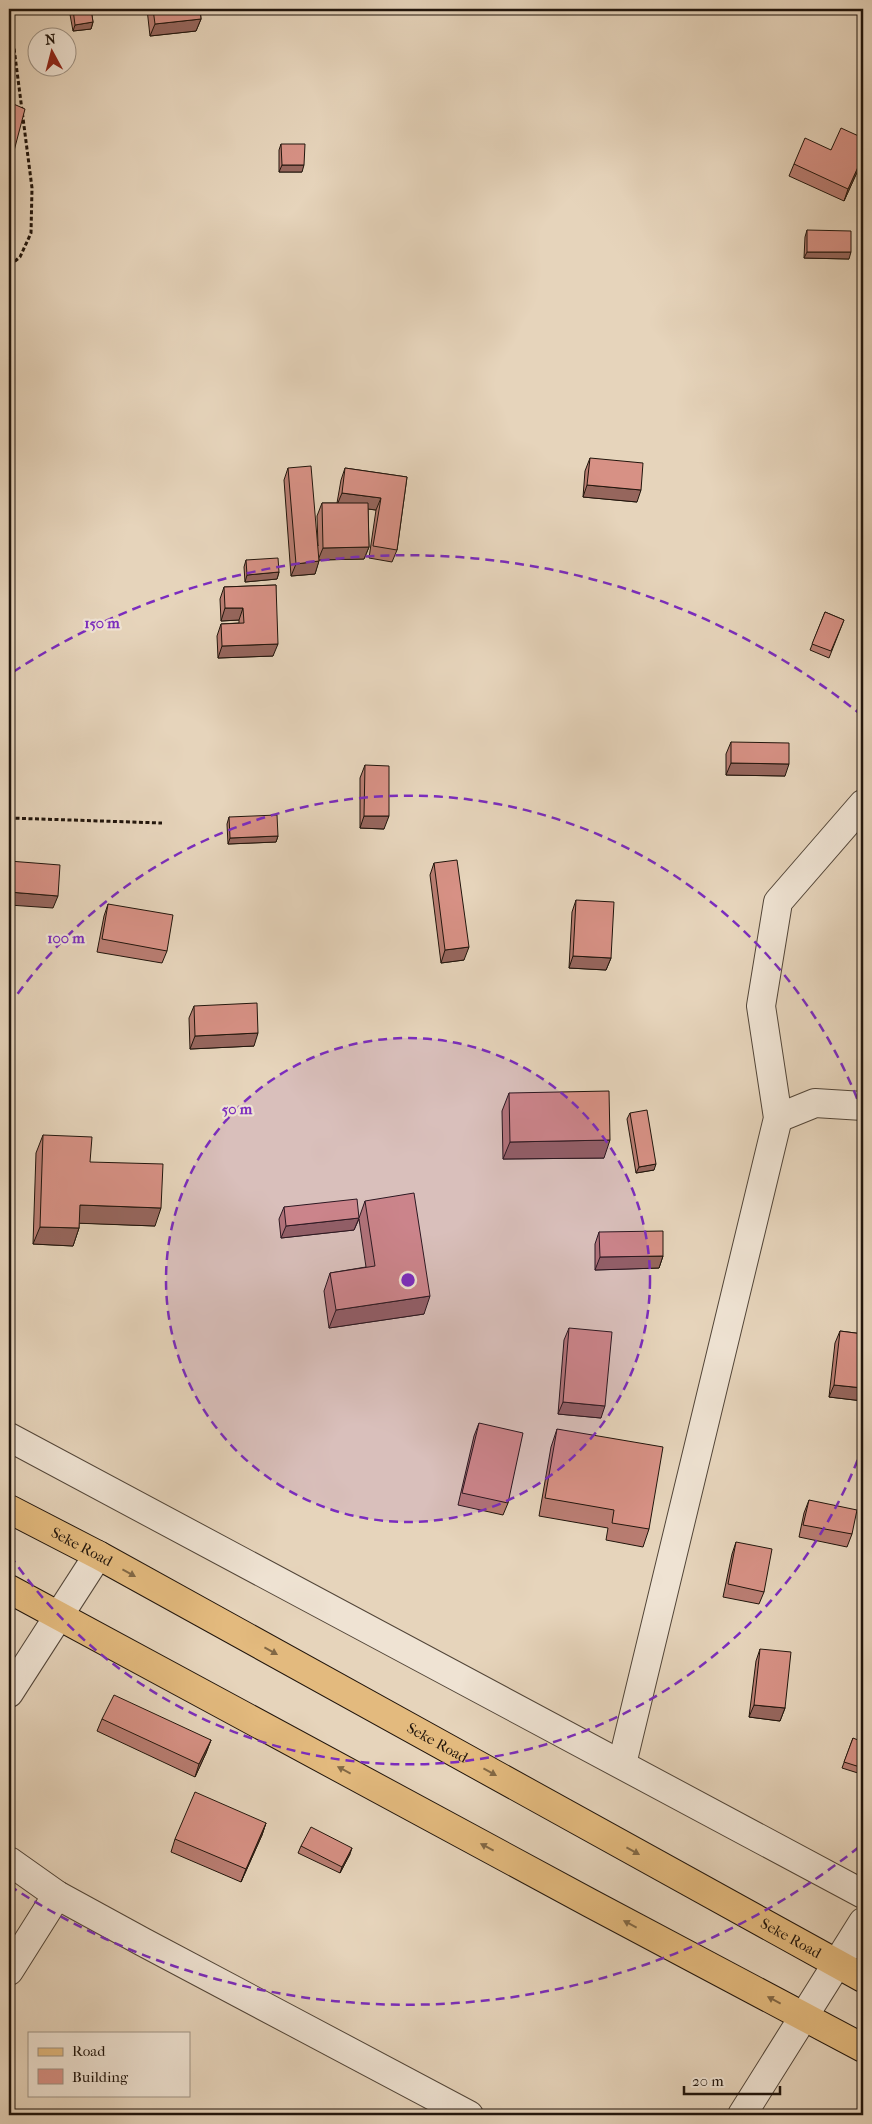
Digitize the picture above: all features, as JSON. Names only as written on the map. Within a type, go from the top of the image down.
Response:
[{"type":"main road","name":"Seke Road","points":[[9,1509],[98,1555],[863,1978]]},
{"type":"main road","points":[[9,1589],[863,2048]]},
{"type":"street","points":[[622,1764],[778,1118],[761,1006],[778,902],[863,804]]},
{"type":"street","points":[[778,1118],[815,1103],[863,1106]]},
{"type":"street","points":[[9,1437],[863,1894]]},
{"type":"street","points":[[9,1693],[98,1555]]},
{"type":"street","points":[[9,1861],[57,1894],[151,1947],[469,2115]]},
{"type":"street","points":[[9,1970],[57,1894]]},
{"type":"street","points":[[742,2115],[863,1922]]},
{"type":"path","points":[[9,30],[14,48],[32,188],[31,233],[20,256],[9,266]]},
{"type":"path","points":[[9,818],[162,823]]},
{"type":"building","points":[[73,9],[91,9],[93,22],[75,25]]},
{"type":"building","points":[[153,9],[200,9],[201,19],[155,24]]},
{"type":"building","points":[[9,102],[25,109],[9,170]]},
{"type":"building","points":[[841,128],[863,138],[863,156],[848,189],[794,164],[805,138],[831,150]]},
{"type":"building","points":[[281,144],[305,144],[304,165],[282,165]]},
{"type":"building","points":[[9,223],[13,224],[10,250],[9,250]]},
{"type":"building","points":[[807,230],[851,231],[851,252],[807,252]]},
{"type":"building","points":[[590,458],[643,463],[641,490],[587,485]]},
{"type":"building","points":[[311,466],[319,561],[296,564],[288,468]]},
{"type":"building","points":[[345,468],[407,477],[397,550],[373,546],[381,498],[342,493]]},
{"type":"building","points":[[322,503],[368,503],[369,547],[323,548]]},
{"type":"building","points":[[278,558],[279,572],[247,575],[246,560]]},
{"type":"building","points":[[276,585],[278,644],[222,646],[221,624],[244,623],[243,608],[225,608],[224,587]]},
{"type":"building","points":[[825,612],[844,620],[831,651],[812,644]]},
{"type":"building","points":[[731,742],[789,743],[789,764],[731,763]]},
{"type":"building","points":[[365,765],[389,766],[389,816],[364,816]]},
{"type":"building","points":[[277,815],[278,836],[230,838],[229,817]]},
{"type":"building","points":[[457,860],[469,947],[445,950],[434,863]]},
{"type":"building","points":[[9,861],[60,865],[58,896],[9,892]]},
{"type":"building","points":[[576,900],[614,902],[611,958],[573,956]]},
{"type":"building","points":[[108,904],[173,915],[167,951],[102,939]]},
{"type":"building","points":[[257,1003],[258,1033],[195,1036],[194,1006]]},
{"type":"building","points":[[609,1091],[610,1140],[510,1142],[509,1093]]},
{"type":"building","points":[[647,1110],[656,1164],[639,1167],[630,1113]]},
{"type":"building","points":[[43,1135],[92,1137],[90,1162],[163,1164],[161,1208],[80,1205],[79,1228],[40,1227]]},
{"type":"building","points":[[414,1193],[430,1296],[336,1310],[330,1273],[375,1266],[365,1201]]},
{"type":"building","points":[[357,1199],[359,1218],[286,1226],[284,1207]]},
{"type":"building","points":[[663,1231],[663,1256],[600,1257],[599,1232]]},
{"type":"building","points":[[569,1328],[612,1332],[605,1406],[563,1402]]},
{"type":"building","points":[[840,1331],[863,1334],[863,1388],[834,1385]]},
{"type":"building","points":[[479,1423],[523,1433],[508,1503],[462,1493]]},
{"type":"building","points":[[557,1429],[663,1447],[649,1529],[612,1523],[614,1510],[545,1498]]},
{"type":"building","points":[[809,1500],[857,1510],[852,1534],[803,1525]]},
{"type":"building","points":[[736,1542],[772,1549],[764,1592],[728,1584]]},
{"type":"building","points":[[760,1649],[791,1652],[785,1708],[754,1705]]},
{"type":"building","points":[[114,1695],[211,1740],[199,1764],[102,1719]]},
{"type":"building","points":[[853,1738],[863,1742],[863,1768],[844,1762]]},
{"type":"building","points":[[195,1792],[266,1823],[246,1869],[175,1839]]},
{"type":"building","points":[[311,1827],[352,1848],[342,1867],[301,1846]]}]
